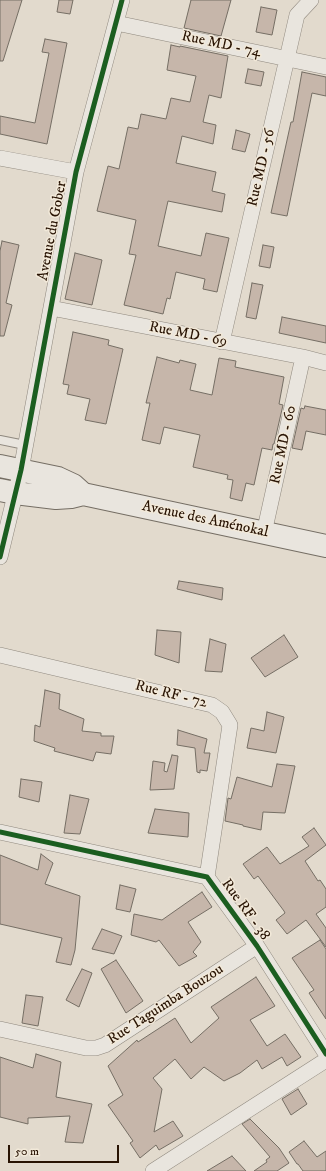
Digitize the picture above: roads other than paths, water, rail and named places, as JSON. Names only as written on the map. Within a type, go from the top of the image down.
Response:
[{"type":"main road","name":"Avenue des Aménokal","points":[[10,468],[58,478],[73,485],[83,494]]},
{"type":"main road","name":"Avenue des Aménokal","points":[[7,492],[56,498],[71,497],[83,494],[264,534],[326,546]]},
{"type":"street","name":"Avenue du Gober","points":[[0,557],[10,468],[25,444],[76,172],[122,0]]},
{"type":"street","name":"Rue MD - 56","points":[[222,342],[297,15],[311,0]]},
{"type":"street","name":"Rue MD - 74","points":[[116,23],[326,67]]},
{"type":"street","points":[[0,158],[76,172]]},
{"type":"street","name":"Rue MD - 69","points":[[51,308],[303,357],[326,363]]},
{"type":"street","name":"Rue MD - 60","points":[[264,534],[303,357]]},
{"type":"street","name":"Rue RF - 72","points":[[0,655],[212,705],[222,712],[230,725],[207,877]]},
{"type":"street","name":"Rue RF - 38","points":[[0,832],[207,877],[257,946],[326,1054]]},
{"type":"street","name":"Rue Taguimba Bouzou","points":[[0,1029],[86,1048],[101,1047],[257,946]]},
{"type":"street","points":[[153,1171],[326,1060]]},
{"type":"lane","points":[[0,440],[25,444]]}]
